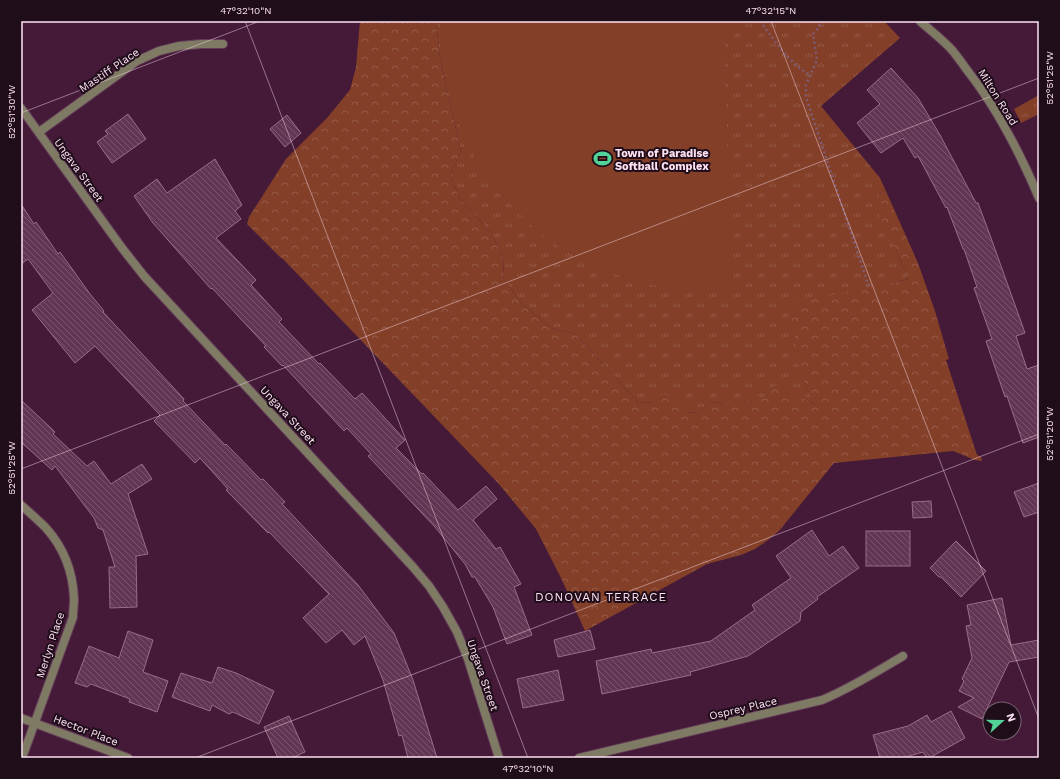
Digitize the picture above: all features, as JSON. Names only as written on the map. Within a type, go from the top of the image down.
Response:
[{"type":"street","name":"Milton Road","points":[[920,21],[952,50],[975,80],[1012,141],[1031,178],[1039,198]]},
{"type":"street","name":"Mastiff Place","points":[[39,132],[137,62],[159,51],[179,46],[223,44]]},
{"type":"street","name":"Ungava Street","points":[[21,108],[122,248],[144,276],[429,586],[457,632],[468,659],[499,758]]},
{"type":"street","name":"Merlyn Place","points":[[21,505],[46,528],[63,553],[69,567],[74,599],[73,617],[36,723],[22,758]]},
{"type":"street","name":"Osprey Place","points":[[578,758],[822,700],[842,692],[903,656]]},
{"type":"street","name":"Hector Place","points":[[21,718],[128,758]]},
{"type":"path","points":[[760,21],[788,58],[798,68],[810,75]]},
{"type":"path","points":[[824,21],[813,34],[816,60],[806,86],[806,97],[869,287]]},
{"type":"green space","points":[[360,21],[436,21],[440,59],[461,151],[450,175],[460,199],[492,234],[503,258],[504,279],[522,304],[551,328],[575,334],[639,403],[653,402],[664,394],[678,398],[684,412],[700,413],[708,401],[725,404],[742,404],[748,400],[750,396],[756,394],[761,398],[766,398],[766,394],[776,385],[814,404],[800,370],[789,304],[908,279],[880,216],[879,195],[885,189],[918,263],[935,311],[949,359],[946,360],[977,455],[981,457],[982,461],[975,460],[953,451],[834,463],[779,531],[755,549],[741,555],[707,564],[585,631],[561,578],[536,529],[498,483],[282,258],[247,224],[249,217],[286,159],[327,118],[350,90],[356,67]]},
{"type":"green space","points":[[436,21],[884,21],[900,38],[821,106],[880,178],[885,189],[879,195],[895,248],[908,279],[894,283],[806,387],[815,404],[805,400],[766,398],[748,400],[742,404],[725,404],[708,401],[700,413],[683,412],[653,402],[639,403],[575,334],[551,328],[522,304],[504,279],[503,258],[492,234],[460,199],[450,175],[461,151],[440,59]]},
{"type":"green space","name":"Town of Paradise Softball Complex","points":[[440,21],[730,21],[724,51],[732,290],[685,290],[663,287],[620,276],[579,259],[544,236],[531,225],[496,187],[479,163],[464,137],[450,96],[442,46]]},
{"type":"green space","points":[[1039,95],[1039,114],[1021,123],[1014,109]]},
{"type":"building","points":[[891,68],[918,98],[940,135],[976,203],[978,203],[1025,333],[1016,336],[1027,369],[1039,365],[1039,437],[1023,443],[1007,396],[1005,397],[986,341],[992,339],[974,288],[977,287],[964,249],[947,207],[946,208],[918,156],[915,158],[903,138],[881,153],[857,123],[880,104],[867,90]]},
{"type":"building","points":[[128,114],[146,139],[112,163],[97,142],[108,134],[105,131]]},
{"type":"building","points":[[287,115],[301,133],[285,147],[270,129]]},
{"type":"building","points":[[215,159],[242,205],[235,211],[241,219],[216,238],[256,280],[251,285],[282,319],[279,322],[355,399],[362,393],[405,440],[396,448],[422,474],[423,473],[458,510],[486,486],[497,499],[473,520],[496,549],[500,547],[521,584],[514,587],[532,635],[507,644],[493,607],[475,577],[472,577],[465,564],[435,527],[368,456],[371,454],[347,428],[344,431],[283,365],[282,366],[264,347],[266,346],[212,288],[211,289],[153,223],[134,196],[157,179],[167,193]]},
{"type":"building","points":[[21,204],[34,224],[36,222],[58,254],[60,252],[104,311],[103,312],[184,399],[183,401],[225,445],[226,444],[261,480],[263,479],[285,502],[282,504],[358,585],[394,633],[413,680],[437,758],[408,758],[402,735],[399,736],[383,680],[365,636],[354,645],[342,630],[326,643],[303,618],[329,594],[226,490],[228,489],[200,458],[195,463],[154,421],[160,415],[95,346],[75,363],[32,310],[53,293],[28,259],[21,264]]},
{"type":"building","points":[[21,400],[55,432],[53,434],[87,466],[94,461],[111,484],[142,464],[152,479],[128,494],[148,554],[136,556],[137,607],[110,608],[109,567],[115,567],[103,530],[98,528],[94,518],[55,466],[52,470],[21,442]]},
{"type":"building","points":[[1039,483],[1039,512],[1024,517],[1014,492]]},
{"type":"building","points":[[931,501],[932,517],[913,518],[912,502]]},
{"type":"building","points":[[812,530],[829,556],[843,546],[859,568],[817,597],[818,599],[801,612],[800,621],[748,656],[690,672],[691,675],[602,694],[596,661],[651,649],[652,653],[711,641],[755,610],[752,605],[791,578],[776,556]]},
{"type":"building","points":[[866,531],[910,531],[910,566],[866,566]]},
{"type":"building","points":[[956,541],[986,571],[961,597],[930,568]]},
{"type":"building","points":[[1002,598],[1011,645],[1039,640],[1039,657],[1009,662],[991,701],[982,701],[982,719],[958,707],[974,698],[959,691],[964,681],[962,679],[972,658],[966,626],[971,625],[967,605]]},
{"type":"building","points":[[590,630],[595,649],[558,657],[554,640]]},
{"type":"building","points":[[128,631],[153,640],[143,672],[168,681],[157,712],[129,702],[130,699],[91,684],[87,687],[75,683],[89,646],[119,658]]},
{"type":"building","points":[[218,667],[236,673],[274,691],[259,724],[233,712],[229,714],[212,705],[210,711],[172,697],[181,673],[212,683]]},
{"type":"building","points":[[558,670],[564,700],[523,708],[517,679]]},
{"type":"building","points":[[951,711],[965,738],[929,758],[927,758],[923,752],[902,758],[880,758],[873,735],[908,726],[927,715],[931,722]]},
{"type":"building","points":[[289,716],[305,752],[292,758],[278,758],[264,727]]},
{"type":"place","name":"Town of Paradise Softball Complex","points":[[602,159]]},
{"type":"district","name":"DONOVAN TERRACE","points":[[601,597]]}]
